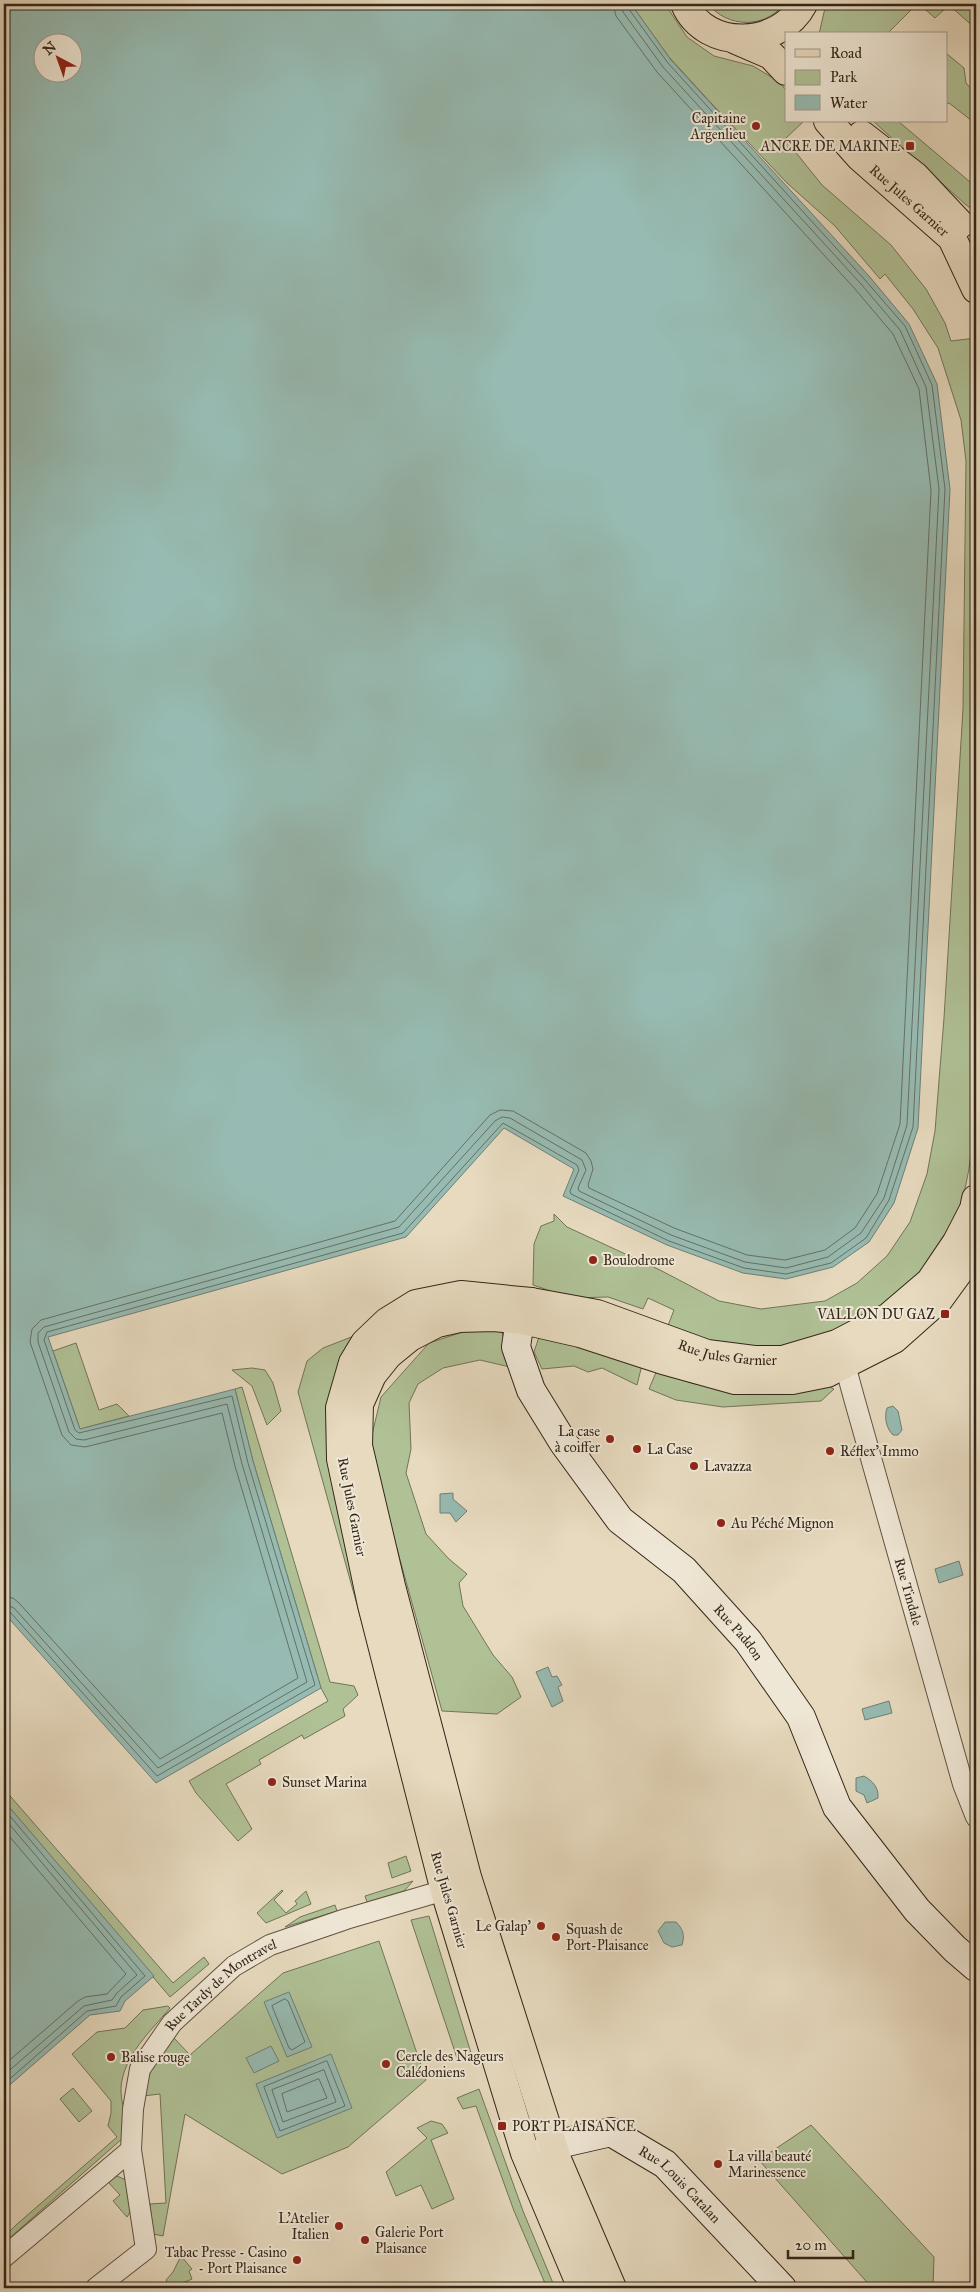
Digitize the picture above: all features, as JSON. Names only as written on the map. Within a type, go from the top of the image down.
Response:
[{"type":"main road","points":[[685,4],[700,23],[716,34],[734,39],[771,55],[785,69]]},
{"type":"main road","points":[[734,39],[753,39],[770,34],[801,16]]},
{"type":"main road","name":"Rue Jules Garnier","points":[[829,122],[860,157],[968,245]]},
{"type":"main road","name":"Rue Jules Garnier","points":[[852,122],[866,140],[915,176],[968,245],[976,289]]},
{"type":"main road","name":"Rue Jules Garnier","points":[[612,2288],[571,2196],[467,1877],[358,1446],[359,1404],[372,1375],[388,1355],[437,1314],[478,1308],[604,1317],[707,1354],[754,1360],[783,1360],[837,1344],[890,1317],[930,1282],[957,1242],[974,1209],[976,1199]]},
{"type":"main road","name":"Rue Jules Garnier","points":[[581,2286],[525,2153],[445,1891],[372,1605],[341,1459],[340,1408],[353,1363],[365,1343],[387,1322],[416,1304],[461,1295],[527,1311],[580,1333],[663,1360],[735,1380],[792,1380],[827,1373],[894,1339],[939,1299],[976,1248]]},
{"type":"street","points":[[944,1262],[964,1252],[976,1229]]},
{"type":"street","name":"Rue Paddon","points":[[527,1311],[516,1348],[517,1352],[532,1390],[563,1442],[620,1520],[684,1570],[748,1641],[801,1717],[837,1807],[917,1910],[955,1949],[976,1967]]},
{"type":"street","points":[[845,1365],[846,1355],[886,1332],[890,1317]]},
{"type":"street","points":[[783,1360],[806,1367],[839,1359],[845,1365]]},
{"type":"street","name":"Rue Tindale","points":[[845,1365],[960,1774],[976,1817]]},
{"type":"street","points":[[443,1785],[438,1799],[456,1877],[445,1891],[464,1898],[492,1989],[508,2006]]},
{"type":"street","name":"Rue Tardy de Montravel","points":[[96,2288],[146,2249],[131,2150],[133,2110],[140,2069],[172,2022],[234,1966],[270,1945],[346,1919],[445,1891]]},
{"type":"street","points":[[477,1995],[497,2017],[527,2132],[543,2142],[554,2145]]},
{"type":"street","name":"Rue Louis Catalan","points":[[554,2145],[611,2132],[665,2164],[782,2288]]},
{"type":"street","points":[[554,2145],[542,2153],[540,2165],[580,2262],[581,2286]]},
{"type":"street","points":[[4,2257],[131,2150]]},
{"type":"green space","points":[[631,4],[665,4],[687,37],[714,56],[753,66],[778,81],[785,89],[785,122],[803,122],[785,139],[822,185],[891,245],[926,289],[945,323],[951,341],[976,338],[976,1083],[972,1141],[966,1185],[950,1230],[932,1258],[909,1283],[882,1305],[853,1323],[821,1336],[789,1344],[756,1347],[711,1341],[667,1328],[674,1310],[648,1298],[643,1309],[608,1297],[571,1298],[533,1285],[534,1244],[541,1226],[554,1221],[554,1214],[567,1227],[660,1270],[719,1301],[761,1309],[825,1301],[857,1283],[887,1256],[910,1222],[927,1174],[935,1131],[944,1018],[963,709],[966,461],[961,420],[938,348],[913,309],[885,274],[880,279],[835,226],[787,183],[669,57]]},
{"type":"green space","points":[[708,4],[784,4],[766,18],[746,22],[726,18]]},
{"type":"green space","points":[[829,4],[917,4],[889,32],[819,32],[825,8]]},
{"type":"green space","points":[[919,4],[969,4],[976,8],[976,29],[949,5],[935,18]]},
{"type":"green space","points":[[948,55],[964,68],[966,83],[976,94],[976,124],[949,103]]},
{"type":"green space","points":[[874,122],[899,122],[976,187],[976,208],[973,210]]},
{"type":"green space","points":[[481,1326],[500,1327],[514,1368],[480,1360],[443,1368],[418,1384],[409,1403],[411,1449],[406,1473],[426,1534],[449,1559],[467,1574],[459,1583],[463,1606],[493,1655],[512,1677],[521,1697],[497,1714],[442,1711],[384,1502],[371,1439],[381,1397],[429,1343]]},
{"type":"green space","points":[[359,1334],[330,1394],[330,1445],[430,1868],[298,1392],[307,1361],[323,1348]]},
{"type":"green space","points":[[540,1334],[642,1365],[637,1385],[602,1368],[588,1372],[574,1366],[542,1369],[534,1352]]},
{"type":"green space","points":[[76,1343],[99,1410],[117,1404],[129,1416],[80,1429],[53,1351]]},
{"type":"green space","points":[[252,1368],[265,1370],[273,1383],[281,1411],[267,1425],[252,1386],[232,1370]]},
{"type":"green space","points":[[657,1370],[691,1383],[736,1392],[822,1383],[834,1389],[821,1401],[723,1407],[676,1400],[649,1389]]},
{"type":"green space","points":[[242,1387],[330,1682],[354,1686],[358,1695],[343,1709],[345,1716],[304,1739],[302,1735],[259,1760],[261,1764],[226,1784],[252,1829],[238,1841],[196,1793],[189,1781],[328,1701],[321,1688],[253,1461],[235,1389]]},
{"type":"green space","points":[[4,1789],[173,1983],[204,1957],[209,1964],[170,1997],[4,1801]]},
{"type":"green space","points":[[406,1856],[411,1871],[392,1878],[388,1863]]},
{"type":"green space","points":[[413,1881],[404,1891],[367,1902],[365,1896]]},
{"type":"green space","points":[[282,1890],[274,1900],[286,1913],[297,1904],[295,1901],[306,1891],[311,1904],[266,1923],[257,1913]]},
{"type":"green space","points":[[335,1905],[337,1911],[285,1927],[300,1917]]},
{"type":"green space","points":[[429,1916],[471,2053],[463,2061],[458,2061],[411,1920]]},
{"type":"green space","points":[[379,1941],[426,2080],[348,2147],[282,2174],[185,2114],[163,2236],[153,2234],[150,2204],[166,2203],[160,2094],[143,2096],[145,2074],[173,2037],[190,2055],[283,1973]]},
{"type":"green space","points":[[168,2006],[170,2008],[139,2044],[123,2075],[121,2093],[126,2124],[124,2137],[4,2243],[4,2237],[16,2225],[117,2137],[108,2126],[111,2101],[72,2054],[97,2032],[125,2028],[143,2010]]},
{"type":"green space","points":[[73,2088],[92,2111],[79,2122],[60,2099]]},
{"type":"green space","points":[[479,2089],[523,2211],[555,2288],[547,2288],[514,2211],[476,2106],[463,2109],[457,2098]]},
{"type":"green space","points":[[431,2121],[442,2124],[448,2133],[431,2140],[454,2199],[432,2209],[421,2185],[396,2196],[386,2172],[427,2138],[417,2128]]},
{"type":"green space","points":[[811,2125],[934,2257],[933,2288],[872,2288],[759,2160]]},
{"type":"green space","points":[[117,2176],[126,2180],[132,2209],[127,2217],[113,2201],[120,2195],[108,2182]]},
{"type":"green space","points":[[181,2256],[192,2269],[189,2271],[192,2279],[171,2288],[166,2280],[173,2272]]},
{"type":"water","points":[[4,4],[631,4],[671,60],[869,276],[909,324],[937,384],[950,489],[918,1128],[894,1203],[869,1242],[833,1267],[786,1279],[743,1273],[667,1245],[563,1196],[574,1169],[504,1128],[406,1237],[48,1337],[80,1429],[235,1389],[253,1461],[321,1688],[156,1783],[4,1613]]},
{"type":"water","points":[[893,1406],[898,1411],[902,1430],[898,1435],[893,1435],[886,1422],[887,1408]]},
{"type":"water","points":[[453,1493],[453,1499],[467,1511],[456,1522],[450,1513],[440,1513],[440,1494]]},
{"type":"water","points":[[959,1561],[963,1575],[939,1583],[935,1569]]},
{"type":"water","points":[[548,1667],[552,1677],[557,1676],[562,1685],[558,1687],[563,1701],[552,1707],[536,1672]]},
{"type":"water","points":[[889,1701],[892,1713],[865,1720],[862,1709]]},
{"type":"water","points":[[864,1776],[875,1785],[878,1791],[878,1798],[867,1803],[864,1795],[856,1791],[856,1778]]},
{"type":"water","points":[[4,1801],[154,1976],[125,2001],[120,2011],[90,2015],[4,2090]]},
{"type":"water","points":[[665,1922],[676,1922],[680,1927],[683,1932],[682,1945],[672,1947],[664,1943],[658,1931]]},
{"type":"water","points":[[289,1992],[312,2047],[287,2057],[264,2002]]},
{"type":"water","points":[[271,2046],[279,2061],[254,2073],[246,2058]]},
{"type":"water","points":[[331,2054],[352,2108],[277,2138],[256,2084]]},
{"type":"place","name":"Capitaine Argenlieu","points":[[756,126]]},
{"type":"place","name":"ANCRE DE MARINE","points":[[910,146]]},
{"type":"place","name":"Boulodrome","points":[[593,1260]]},
{"type":"place","name":"VALLON DU GAZ","points":[[945,1314]]},
{"type":"place","name":"La case à coiffer","points":[[610,1439]]},
{"type":"place","name":"La Case","points":[[637,1449]]},
{"type":"place","name":"Réflex' Immo","points":[[830,1451]]},
{"type":"place","name":"Lavazza","points":[[694,1466]]},
{"type":"place","name":"Au Péché Mignon","points":[[721,1523]]},
{"type":"place","name":"Sunset Marina","points":[[272,1782]]},
{"type":"place","name":"Le Galap'","points":[[541,1926]]},
{"type":"place","name":"Squash de Port-Plaisance","points":[[556,1937]]},
{"type":"place","name":"Balise rouge","points":[[111,2057]]},
{"type":"place","name":"Cercle des Nageurs Calédoniens","points":[[386,2064]]},
{"type":"place","name":"PORT PLAISANCE","points":[[502,2126]]},
{"type":"place","name":"La villa beauté Marinessence","points":[[718,2164]]},
{"type":"place","name":"L'Atelier Italien","points":[[339,2226]]},
{"type":"place","name":"Galerie Port Plaisance","points":[[365,2240]]},
{"type":"place","name":"Tabac Presse - Casino - Port Plaisance","points":[[297,2260]]}]
